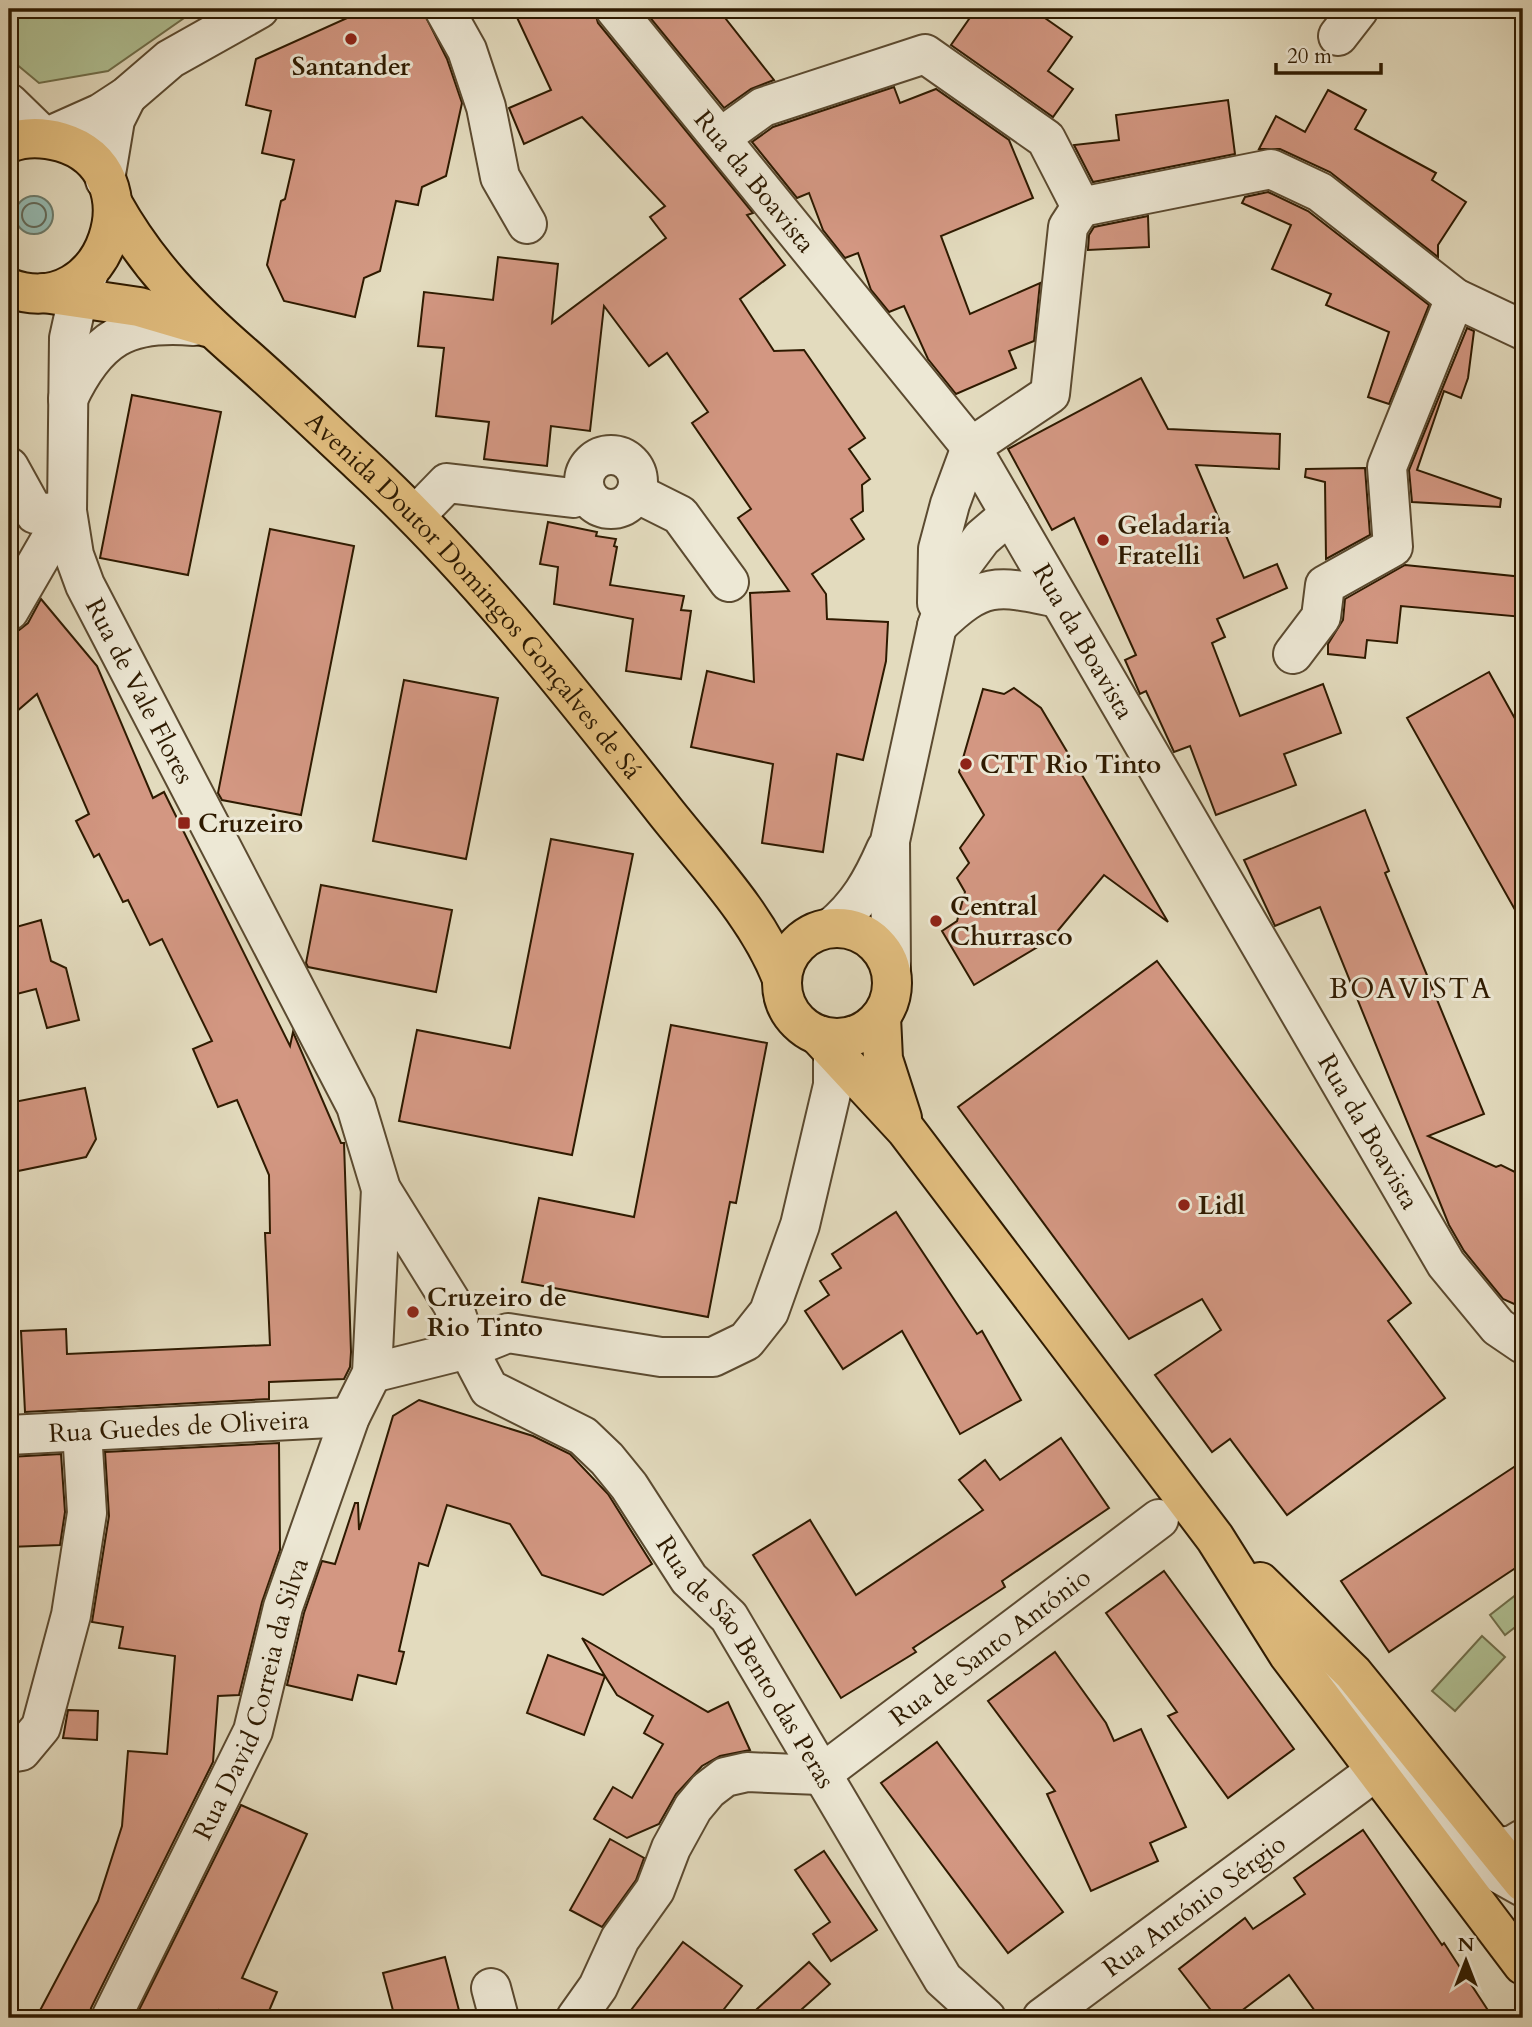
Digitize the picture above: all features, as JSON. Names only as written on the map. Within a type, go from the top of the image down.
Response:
[{"type":"main road","name":"Avenida Doutor Domingos Gonçalves de Sá","points":[[20,140],[71,145],[91,161],[154,269],[209,327],[416,515],[466,566],[569,690],[719,880],[766,945],[782,979]]},
{"type":"main road","points":[[48,288],[104,253],[112,229],[109,192]]},
{"type":"main road","name":"Avenida Doutor Domingos Gonçalves de Sá","points":[[48,288],[139,307],[209,327]]},
{"type":"main road","name":"Avenida Doutor Domingos Gonçalves de Sá","points":[[719,880],[754,907],[822,930]]},
{"type":"main road","points":[[825,1043],[869,1029],[881,1017],[890,1001],[893,984],[891,967],[882,950],[868,936],[850,929],[822,930],[796,943],[786,960],[782,979],[783,998],[791,1014],[803,1027],[825,1043],[906,1130],[1215,1538],[1288,1654],[1507,1930],[1523,1965]]},
{"type":"main road","points":[[881,1017],[883,1059],[906,1130]]},
{"type":"main road","points":[[1215,1538],[1353,1673],[1508,1843],[1523,1884]]},
{"type":"street","points":[[9,103],[20,140],[75,127],[127,96],[170,59],[259,9]]},
{"type":"street","points":[[444,9],[467,50],[486,107],[500,177],[527,224]]},
{"type":"street","name":"Rua da Boavista","points":[[615,9],[971,447],[1446,1264],[1498,1327],[1523,1344]]},
{"type":"street","points":[[720,138],[763,107],[925,54],[1046,139],[1081,207]]},
{"type":"street","points":[[109,192],[115,120],[127,96]]},
{"type":"street","points":[[937,626],[938,549],[950,504],[971,447],[1050,394],[1068,228],[1081,207],[1271,169],[1320,192],[1455,298],[1523,330]]},
{"type":"street","name":"Rua de Vale Flores","points":[[68,401],[56,341],[47,316],[35,301],[48,288],[69,338],[67,511],[74,555],[85,585],[356,1106],[381,1189]]},
{"type":"street","points":[[1293,654],[1321,617],[1325,584],[1393,547],[1387,467],[1455,298]]},
{"type":"street","name":"Rua de Vale Flores","points":[[68,401],[80,375],[99,350],[122,333],[159,323],[209,327]]},
{"type":"street","points":[[416,515],[447,483],[573,499],[586,494],[584,476],[588,467],[602,456],[612,455],[620,457],[634,468],[638,476],[636,493],[680,515],[729,582]]},
{"type":"street","points":[[9,467],[35,514],[67,511]]},
{"type":"street","points":[[9,611],[67,511]]},
{"type":"street","points":[[822,930],[852,910],[873,879],[890,841],[937,626],[955,573],[982,538],[1010,514]]},
{"type":"street","points":[[937,626],[963,600],[981,591],[1020,590],[1058,598]]},
{"type":"street","points":[[890,841],[891,967]]},
{"type":"street","points":[[381,1189],[372,1373],[468,1349],[508,1333],[661,1357],[713,1357],[746,1341],[769,1312],[800,1226],[833,1085],[825,1043]]},
{"type":"street","name":"Rua de São Bento das Peras","points":[[381,1189],[453,1305],[468,1349],[489,1389],[583,1436],[622,1477],[689,1579],[729,1618],[943,1979],[986,2018]]},
{"type":"street","name":"Rua David Correia da Silva","points":[[111,2018],[253,1731],[283,1607],[350,1417],[372,1373]]},
{"type":"street","name":"Rua Guedes de Oliveira","points":[[9,1435],[350,1417]]},
{"type":"street","points":[[9,1753],[21,1751],[41,1727],[71,1615],[86,1513],[82,1431]]},
{"type":"street","name":"Rua de Santo António","points":[[820,1775],[1159,1519]]},
{"type":"street","points":[[1257,1578],[1382,1744],[1384,1758],[1376,1768]]},
{"type":"street","points":[[1376,1768],[1398,1769],[1414,1775],[1482,1864],[1523,1884]]},
{"type":"street","name":"Rua António Sérgio","points":[[1042,2018],[1376,1768]]},
{"type":"street","points":[[576,2018],[598,1987],[620,1939],[655,1890],[671,1848],[693,1808],[725,1777],[756,1771],[820,1775]]},
{"type":"green space","points":[[9,9],[197,9],[108,71],[39,83],[9,58]]},
{"type":"green space","points":[[1517,1594],[1523,1602],[1523,1621],[1505,1635],[1490,1615]]},
{"type":"green space","points":[[1482,1636],[1505,1657],[1455,1711],[1432,1691]]},
{"type":"water","points":[[34,196],[47,202],[53,215],[47,228],[34,234],[21,228],[15,215],[21,202]]},
{"type":"building","points":[[367,9],[422,9],[447,59],[462,103],[446,176],[422,187],[418,205],[396,201],[380,271],[364,278],[355,317],[284,301],[267,265],[281,201],[285,199],[294,160],[262,153],[271,111],[246,105],[256,59]]},
{"type":"building","points":[[513,9],[594,9],[598,23],[753,213],[747,215],[785,265],[740,299],[774,351],[804,350],[865,438],[849,449],[870,479],[862,485],[863,511],[851,519],[864,539],[812,574],[826,594],[827,619],[888,622],[886,661],[863,760],[837,754],[823,852],[762,843],[773,764],[691,747],[707,671],[754,682],[750,593],[789,591],[738,518],[751,509],[692,423],[708,412],[667,353],[649,366],[604,306],[590,431],[551,426],[547,466],[484,459],[489,422],[436,416],[444,348],[418,346],[424,292],[493,300],[498,257],[558,264],[552,323],[666,238],[650,217],[665,206],[582,117],[524,144],[509,108],[551,90]]},
{"type":"building","points":[[643,9],[718,9],[774,80],[751,89],[724,108]]},
{"type":"building","points":[[976,9],[1032,9],[1072,37],[1048,71],[1073,89],[1053,117],[951,45]]},
{"type":"building","points":[[894,87],[900,103],[936,89],[1009,140],[1033,198],[941,236],[970,314],[1040,283],[1034,341],[1009,351],[1016,368],[956,394],[928,359],[904,306],[889,312],[871,290],[858,253],[845,258],[823,230],[809,193],[797,198],[752,142],[773,127]]},
{"type":"building","points":[[1328,90],[1366,110],[1355,129],[1436,173],[1432,180],[1466,202],[1438,245],[1438,257],[1330,172],[1280,149],[1259,149],[1276,116],[1305,132]]},
{"type":"building","points":[[1228,100],[1235,154],[1093,182],[1074,145],[1119,140],[1116,115]]},
{"type":"building","points":[[1268,192],[1308,211],[1429,305],[1389,404],[1368,397],[1389,332],[1326,305],[1331,294],[1272,269],[1291,225],[1242,203],[1245,197]]},
{"type":"building","points":[[1148,216],[1149,247],[1088,250],[1089,235],[1094,227]]},
{"type":"building","points":[[1467,328],[1474,331],[1468,378],[1461,398],[1444,391],[1417,470],[1501,499],[1500,507],[1412,502],[1409,470]]},
{"type":"building","points":[[1141,378],[1168,429],[1280,434],[1279,469],[1196,465],[1244,578],[1277,564],[1287,588],[1217,619],[1225,637],[1212,643],[1240,716],[1323,684],[1341,733],[1284,754],[1296,785],[1216,815],[1190,746],[1174,752],[1146,691],[1140,694],[1125,660],[1136,655],[1074,518],[1052,530],[1008,449]]},
{"type":"building","points":[[132,395],[221,412],[188,575],[100,558]]},
{"type":"building","points":[[1365,468],[1370,535],[1326,559],[1325,482],[1305,477],[1306,469]]},
{"type":"building","points":[[548,522],[597,532],[596,536],[616,539],[610,585],[684,596],[681,610],[691,611],[681,679],[626,671],[633,619],[554,604],[558,567],[540,564]]},
{"type":"building","points":[[270,529],[354,546],[301,815],[222,800],[218,793]]},
{"type":"building","points":[[1405,565],[1523,577],[1523,617],[1401,606],[1397,643],[1367,640],[1365,658],[1328,654],[1328,644],[1343,620],[1345,599]]},
{"type":"building","points":[[41,599],[97,666],[153,798],[164,792],[290,1046],[293,1032],[341,1143],[344,1143],[351,1352],[350,1367],[344,1379],[269,1382],[269,1399],[25,1412],[21,1331],[66,1329],[67,1354],[270,1345],[265,1233],[270,1233],[269,1175],[237,1100],[218,1107],[193,1049],[212,1041],[162,939],[150,945],[128,900],[123,902],[99,854],[94,857],[76,821],[89,814],[37,694],[9,718],[9,633],[28,623]]},
{"type":"building","points":[[1489,672],[1523,733],[1523,924],[1407,718]]},
{"type":"building","points":[[404,680],[498,698],[466,859],[373,841]]},
{"type":"building","points":[[1014,688],[1041,708],[1069,755],[1067,764],[1082,775],[1168,922],[1104,875],[1051,939],[974,985],[942,931],[957,921],[965,892],[957,878],[969,863],[960,848],[984,815],[959,772],[983,689],[1004,694]]},
{"type":"building","points":[[1365,810],[1389,871],[1385,873],[1484,1114],[1428,1136],[1496,1167],[1501,1165],[1515,1172],[1523,1192],[1523,1308],[1503,1299],[1464,1251],[1449,1225],[1320,907],[1275,926],[1244,860]]},
{"type":"building","points":[[551,839],[633,854],[572,1155],[399,1121],[417,1030],[510,1048]]},
{"type":"building","points":[[321,885],[452,910],[436,992],[308,967],[306,963]]},
{"type":"building","points":[[41,920],[51,961],[66,968],[79,1020],[47,1028],[36,989],[9,996],[9,929]]},
{"type":"building","name":"Lidl","points":[[1157,961],[1411,1303],[1388,1321],[1445,1398],[1287,1515],[1230,1439],[1212,1452],[1155,1375],[1221,1330],[1202,1299],[1129,1339],[958,1107]]},
{"type":"building","points":[[671,1025],[767,1043],[736,1203],[730,1202],[708,1317],[522,1282],[539,1198],[634,1217]]},
{"type":"building","points":[[85,1088],[96,1139],[86,1157],[18,1171],[9,1123],[9,1103]]},
{"type":"building","points":[[896,1212],[977,1334],[982,1331],[1021,1400],[960,1434],[902,1331],[843,1369],[805,1311],[829,1295],[820,1281],[841,1268],[832,1254]]},
{"type":"building","points":[[419,1400],[533,1436],[570,1454],[608,1494],[652,1564],[603,1595],[542,1575],[510,1524],[447,1505],[428,1566],[419,1563],[399,1651],[404,1652],[396,1684],[358,1675],[352,1700],[287,1685],[304,1613],[322,1561],[335,1564],[355,1503],[358,1503],[359,1530],[393,1416]]},
{"type":"building","points":[[1061,1438],[1109,1508],[1002,1581],[1005,1587],[913,1648],[916,1652],[841,1698],[753,1555],[810,1520],[856,1595],[983,1510],[959,1480],[985,1460],[1000,1480]]},
{"type":"building","points":[[279,1443],[280,1550],[262,1602],[239,1695],[218,1696],[213,1762],[91,2008],[89,2018],[36,2018],[98,1901],[122,1826],[128,1751],[167,1754],[175,1656],[119,1648],[123,1627],[92,1622],[109,1516],[105,1452]]},
{"type":"building","points":[[61,1454],[65,1512],[60,1545],[9,1547],[9,1457]]},
{"type":"building","points":[[1523,1461],[1523,1563],[1389,1652],[1341,1581]]},
{"type":"building","points":[[1164,1571],[1294,1749],[1228,1798],[1168,1716],[1177,1712],[1106,1613]]},
{"type":"building","points":[[582,1638],[708,1712],[728,1702],[750,1750],[720,1756],[702,1766],[676,1794],[659,1824],[627,1838],[594,1819],[613,1787],[632,1798],[663,1744],[644,1733],[653,1716],[617,1695]]},
{"type":"building","points":[[1055,1652],[1106,1723],[1114,1741],[1141,1729],[1186,1827],[1150,1843],[1158,1861],[1091,1891],[1047,1794],[1055,1791],[988,1701]]},
{"type":"building","points":[[548,1655],[605,1676],[584,1735],[527,1713]]},
{"type":"building","points":[[68,1710],[98,1711],[97,1740],[63,1738]]},
{"type":"building","points":[[937,1742],[1063,1912],[1008,1953],[881,1783]]},
{"type":"building","points":[[241,1805],[307,1834],[242,1978],[277,1992],[266,2018],[240,2018],[219,2010],[216,2018],[135,2018]]},
{"type":"building","points":[[1363,1830],[1442,1945],[1444,1943],[1493,2018],[1320,2018],[1289,1975],[1232,2018],[1217,2018],[1179,1969],[1245,1918],[1253,1929],[1305,1894],[1294,1878]]},
{"type":"building","points":[[610,1839],[644,1858],[636,1880],[602,1927],[570,1910]]},
{"type":"building","points":[[824,1851],[877,1930],[831,1961],[813,1934],[830,1922],[795,1870]]},
{"type":"building","points":[[683,1942],[742,1986],[717,2018],[625,2018]]},
{"type":"building","points":[[445,1957],[461,2018],[395,2018],[383,1973]]},
{"type":"building","points":[[809,1962],[830,1984],[792,2018],[747,2018]]},
{"type":"place","name":"Santander","points":[[351,39]]},
{"type":"place","name":"Geladaria Fratelli","points":[[1103,540]]},
{"type":"place","name":"CTT Rio Tinto","points":[[966,764]]},
{"type":"place","name":"Cruzeiro","points":[[184,823]]},
{"type":"place","name":"Central Churrasco","points":[[936,921]]},
{"type":"place","name":"Lidl","points":[[1184,1205]]},
{"type":"place","name":"Cruzeiro de Rio Tinto","points":[[413,1312]]},
{"type":"district","name":"BOAVISTA","points":[[1411,989]]}]
